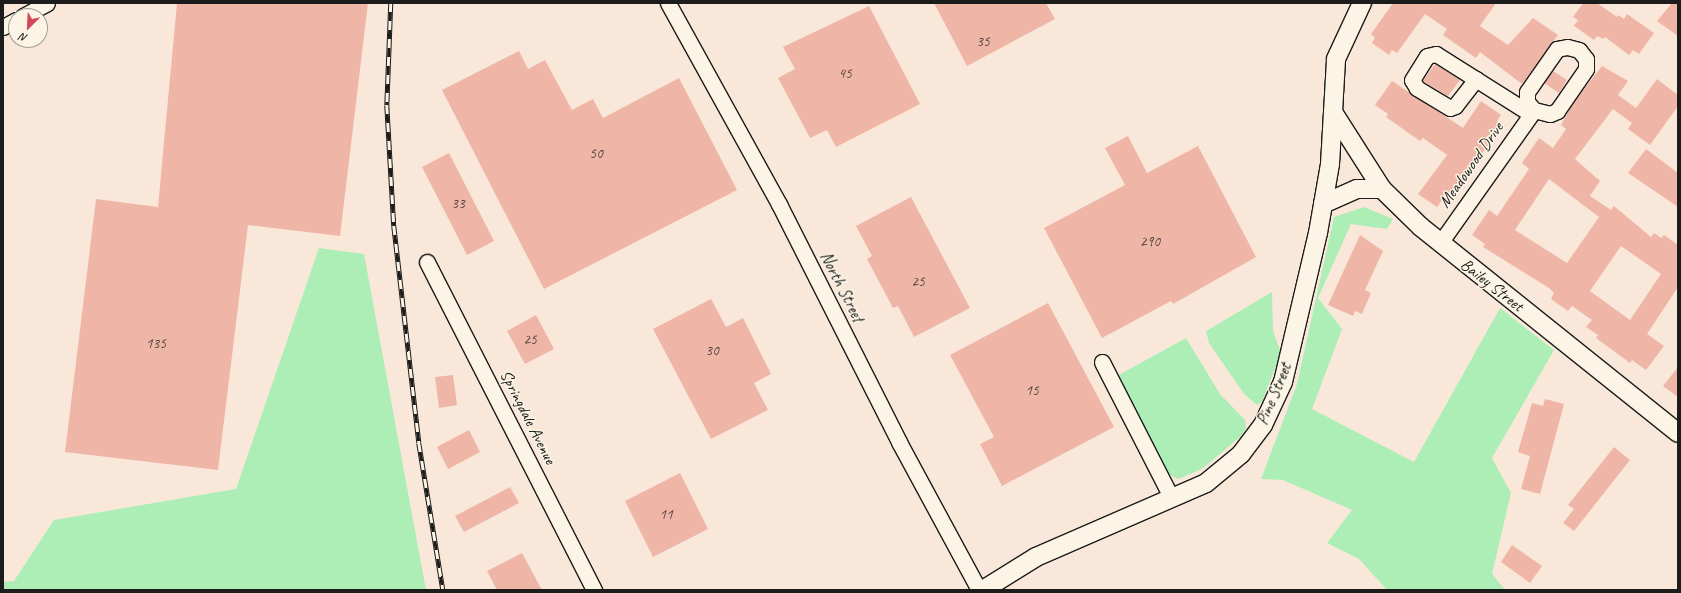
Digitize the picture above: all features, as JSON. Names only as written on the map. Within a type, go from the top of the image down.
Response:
[{"type":"street","points":[[37,8],[46,3]]},
{"type":"street","name":"North Street","points":[[668,3],[779,204],[899,442],[979,590]]},
{"type":"street","name":"Pine Street","points":[[983,590],[1036,557],[1206,483],[1241,454],[1263,425],[1283,382],[1302,309],[1323,204],[1330,164],[1336,59],[1362,3]]},
{"type":"street","points":[[1476,79],[1532,112],[1550,114],[1557,111],[1586,69],[1586,59],[1579,50],[1567,47],[1556,49],[1527,92],[1527,102],[1532,112]]},
{"type":"street","name":"Bailey Street","points":[[1333,112],[1382,189],[1440,242],[1678,433]]},
{"type":"street","name":"Meadowood Drive","points":[[1440,242],[1532,112]]},
{"type":"street","points":[[1323,204],[1357,189],[1382,189]]},
{"type":"street","name":"Springdale Avenue","points":[[428,262],[594,590]]},
{"type":"street","points":[[1102,362],[1171,497]]},
{"type":"green space","points":[[1364,207],[1393,219],[1387,229],[1351,224],[1318,298],[1342,329],[1312,409],[1414,462],[1500,308],[1554,350],[1492,458],[1511,493],[1492,574],[1505,590],[1387,590],[1359,559],[1327,543],[1352,510],[1283,480],[1261,479],[1297,384],[1334,217]]},
{"type":"green space","points":[[319,248],[364,254],[426,590],[3,590],[3,582],[14,581],[54,520],[236,489]]},
{"type":"green space","points":[[1272,292],[1273,331],[1281,353],[1262,402],[1257,405],[1244,394],[1209,343],[1206,331]]},
{"type":"green space","points":[[1186,338],[1220,394],[1245,420],[1246,428],[1240,437],[1202,469],[1178,479],[1168,474],[1160,464],[1117,376]]},
{"type":"building","points":[[177,3],[368,3],[340,236],[248,225],[218,470],[65,452],[96,199],[158,207]]},
{"type":"building","points":[[934,3],[1046,3],[1055,19],[967,66]]},
{"type":"building","points":[[1393,3],[1496,3],[1480,26],[1508,45],[1533,18],[1558,35],[1522,84],[1480,52],[1476,58],[1443,35],[1447,29],[1425,14],[1397,53],[1392,50],[1389,55],[1372,43],[1375,38],[1371,34]]},
{"type":"building","points":[[1583,3],[1597,3],[1617,17],[1618,15],[1624,19],[1627,14],[1654,33],[1639,54],[1633,50],[1629,55],[1605,37],[1603,39],[1597,36],[1594,40],[1574,26],[1578,20],[1573,17]]},
{"type":"building","points":[[1672,3],[1678,3],[1678,36],[1657,21]]},
{"type":"building","points":[[869,6],[920,104],[836,147],[827,130],[810,138],[778,78],[795,69],[783,47]]},
{"type":"building","points":[[519,51],[528,69],[545,60],[572,110],[593,99],[603,118],[679,78],[737,190],[544,289],[442,90]]},
{"type":"building","points":[[1435,64],[1460,80],[1448,96],[1423,81]]},
{"type":"building","points":[[1602,66],[1628,81],[1618,95],[1636,108],[1657,79],[1678,95],[1678,106],[1650,145],[1628,129],[1632,123],[1613,109],[1575,159],[1600,181],[1590,196],[1611,210],[1614,206],[1651,237],[1654,233],[1661,238],[1664,235],[1678,245],[1678,287],[1647,334],[1664,346],[1646,370],[1632,360],[1630,363],[1596,338],[1598,335],[1586,327],[1592,320],[1572,306],[1568,311],[1551,299],[1554,293],[1549,288],[1483,247],[1485,244],[1472,235],[1489,210],[1497,216],[1529,169],[1522,163],[1539,138],[1553,148],[1566,129],[1561,125],[1573,103]],"holes":[[[1549,179],[1599,217],[1567,263],[1515,230]],[[1621,246],[1661,274],[1630,320],[1590,291]]]},
{"type":"building","points":[[1553,71],[1567,80],[1559,93],[1544,83]]},
{"type":"building","points":[[1392,81],[1463,128],[1481,101],[1501,115],[1497,121],[1502,125],[1447,204],[1442,200],[1437,207],[1418,194],[1447,155],[1423,138],[1420,141],[1386,117],[1388,114],[1375,105]]},
{"type":"building","points":[[1128,136],[1147,173],[1198,146],[1256,257],[1173,304],[1171,301],[1102,338],[1044,228],[1125,185],[1105,148]]},
{"type":"building","points":[[1646,149],[1678,173],[1678,207],[1628,173]]},
{"type":"building","points":[[449,153],[494,241],[467,255],[422,167]]},
{"type":"building","points":[[911,197],[970,308],[914,337],[898,306],[893,308],[867,259],[872,256],[856,226]]},
{"type":"building","points":[[1360,235],[1383,251],[1365,290],[1371,293],[1362,314],[1355,311],[1353,316],[1328,305]]},
{"type":"building","points":[[711,299],[726,327],[743,318],[771,374],[754,383],[768,410],[711,439],[653,329]]},
{"type":"building","points":[[1048,303],[1114,427],[1002,486],[980,444],[994,437],[950,355]]},
{"type":"building","points":[[536,315],[554,349],[525,364],[507,331]]},
{"type":"building","points":[[1678,367],[1678,397],[1663,386]]},
{"type":"building","points":[[453,375],[457,405],[439,408],[435,377]]},
{"type":"building","points":[[1545,399],[1564,404],[1540,494],[1521,489],[1530,456],[1518,452],[1532,403],[1543,406]]},
{"type":"building","points":[[469,430],[480,452],[448,469],[437,447]]},
{"type":"building","points":[[1614,447],[1630,460],[1574,531],[1563,523],[1574,509],[1568,505]]},
{"type":"building","points":[[680,473],[708,529],[653,557],[625,501]]},
{"type":"building","points":[[510,487],[519,503],[464,532],[455,516]]},
{"type":"building","points":[[1512,545],[1542,566],[1530,583],[1501,562]]},
{"type":"building","points":[[522,553],[542,590],[497,590],[487,571]]},
{"type":"railway","points":[[391,3],[387,105],[394,226],[419,443],[443,590]]}]
